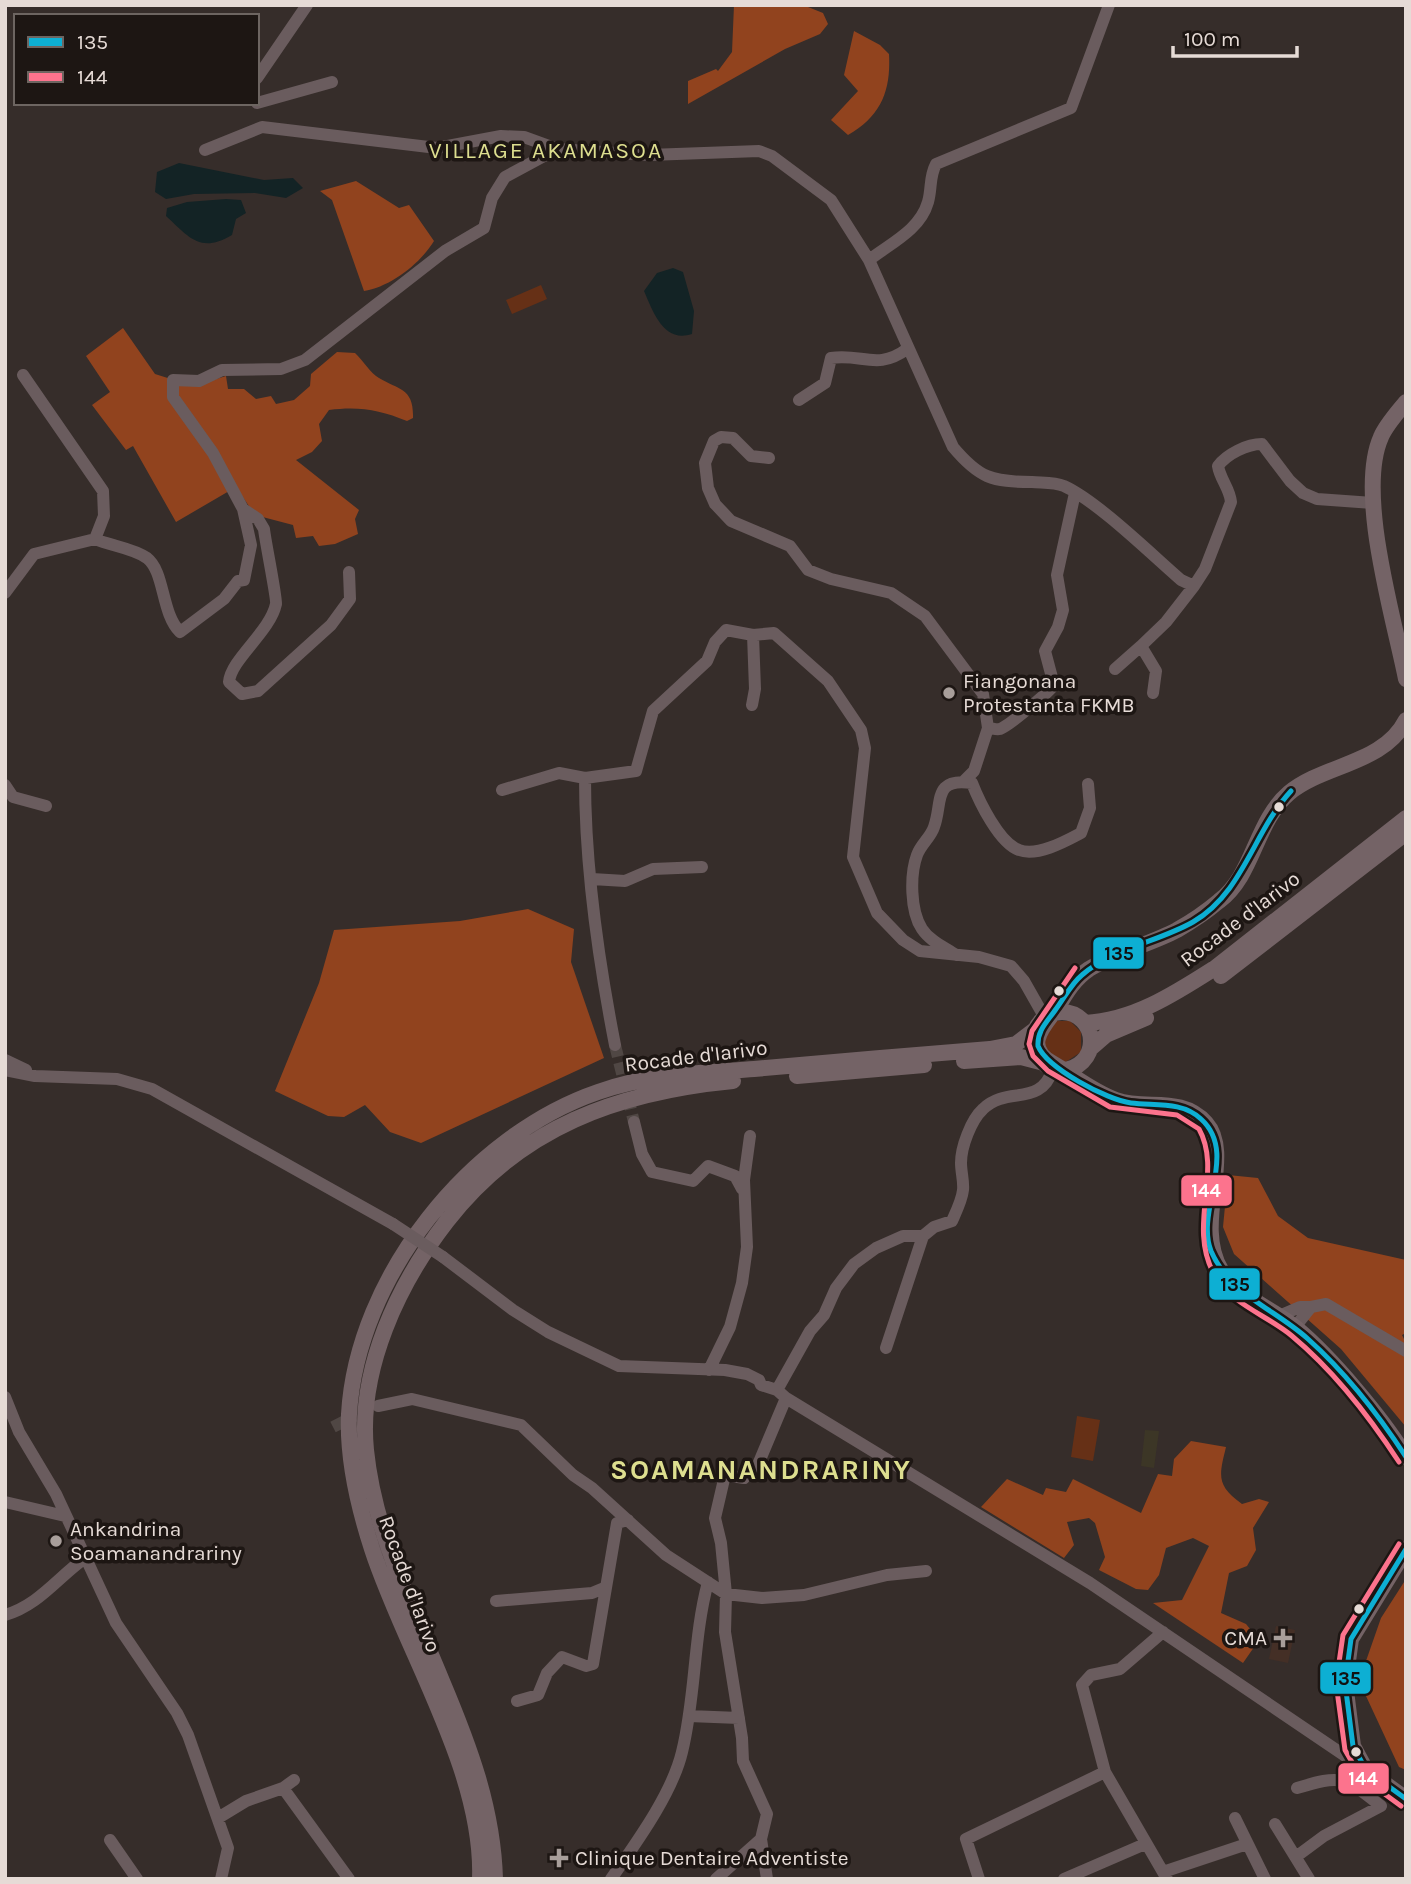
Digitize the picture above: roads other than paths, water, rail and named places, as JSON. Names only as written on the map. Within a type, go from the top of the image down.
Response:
[{"type":"main road","points":[[1406,402],[1381,436],[1373,469],[1373,503],[1406,679]]},
{"type":"main road","points":[[1406,720],[1389,744],[1291,791],[1279,803],[1247,865],[1223,899],[1177,930],[1096,965],[1076,980],[1045,1020],[1034,1047],[1054,1067],[1106,1095],[1127,1103],[1182,1107],[1205,1121],[1212,1130],[1217,1147],[1210,1246],[1222,1271],[1240,1290],[1295,1327],[1321,1350],[1406,1457]]},
{"type":"main road","name":"Rocade d'Iarivo","points":[[1081,1019],[1103,1022],[1149,1006],[1215,968],[1406,818]]},
{"type":"main road","name":"Rocade d'Iarivo","points":[[1089,1051],[1106,1035],[1187,998],[1227,972],[1406,833]]},
{"type":"main road","points":[[1076,980],[1073,999],[1091,1035],[1091,1073],[1106,1095]]},
{"type":"main road","points":[[1045,1020],[1061,1012],[1081,1019]]},
{"type":"main road","name":"Rocade d'Iarivo","points":[[480,1879],[476,1833],[467,1791],[450,1739],[371,1549],[349,1443],[349,1411],[362,1348],[381,1300],[412,1243],[452,1189],[479,1164],[515,1136],[557,1110],[599,1091],[649,1079],[698,1073],[990,1049],[1016,1044],[1045,1020]]},
{"type":"main road","points":[[1054,1067],[1082,1062],[1089,1051]]},
{"type":"main road","name":"Rocade d'Iarivo","points":[[495,1879],[490,1827],[478,1774],[390,1548],[374,1494],[366,1447],[369,1397],[386,1328],[414,1271],[438,1232],[481,1184],[526,1148],[598,1108],[636,1096],[726,1082],[1021,1057],[1054,1067]]},
{"type":"main road","points":[[1403,1796],[1366,1770],[1353,1746],[1345,1683],[1351,1639],[1406,1549]]},
{"type":"street","points":[[259,75],[307,5]]},
{"type":"street","points":[[869,260],[917,226],[929,201],[930,175],[936,164],[1071,108],[1109,5]]},
{"type":"street","points":[[259,102],[332,82]]},
{"type":"street","points":[[255,105],[262,127]]},
{"type":"street","points":[[205,150],[262,127],[437,148],[512,136],[557,149],[649,155],[759,150],[772,156],[831,200],[869,260],[948,438],[966,462],[1000,482],[1062,485],[1181,580],[1194,586]]},
{"type":"street","points":[[5,593],[34,554],[95,539],[147,558],[154,566],[170,622],[180,632],[224,599],[238,581],[244,580],[251,545],[243,509],[213,453],[173,397],[173,380],[199,381],[222,370],[281,369],[305,360],[445,251],[484,228],[492,198],[505,177],[557,149]]},
{"type":"street","points":[[799,400],[825,383],[831,358],[849,355],[866,362],[893,360],[907,349]]},
{"type":"street","points":[[23,375],[103,491],[106,502],[104,516],[95,539]]},
{"type":"street","points":[[769,458],[751,456],[733,438],[722,437],[714,441],[705,463],[708,488],[715,504],[731,521],[790,546],[808,570],[831,579],[891,593],[925,616],[983,695],[988,728],[974,771],[963,782]]},
{"type":"street","points":[[1115,669],[1166,622],[1205,569],[1231,502],[1218,466],[1224,458],[1253,444],[1262,444],[1290,481],[1310,497],[1373,503]]},
{"type":"street","points":[[988,728],[1000,729],[1010,723],[1037,699],[1048,694],[1054,685],[1045,651],[1058,627],[1063,610],[1057,575],[1075,493]]},
{"type":"street","points":[[243,509],[258,519],[264,529],[277,601],[261,634],[230,672],[229,681],[242,694],[258,691],[331,625],[350,599],[349,572]]},
{"type":"street","points":[[502,790],[559,773],[585,778],[636,771],[653,711],[707,661],[715,642],[726,630],[753,635],[774,633],[828,681],[861,730],[865,748],[853,857],[877,913],[903,940],[920,951],[979,957],[1011,966],[1024,981],[1045,1020]]},
{"type":"street","points":[[752,705],[755,689],[753,635]]},
{"type":"street","points":[[1142,646],[1156,671],[1153,693]]},
{"type":"street","points":[[585,778],[592,879],[615,1045]]},
{"type":"street","points":[[957,956],[930,939],[920,927],[915,912],[913,880],[917,855],[934,830],[939,795],[949,785],[972,783],[977,802],[1016,849],[1028,851],[1062,844],[1081,832],[1090,808],[1088,784]]},
{"type":"street","points":[[5,785],[13,797],[46,806]]},
{"type":"street","points":[[592,879],[625,881],[653,869],[702,867]]},
{"type":"street","points":[[5,1060],[34,1076]]},
{"type":"street","points":[[886,1348],[923,1236],[934,1227],[953,1221],[963,1190],[961,1161],[966,1137],[983,1109],[999,1100],[1039,1092],[1046,1087],[1054,1067]]},
{"type":"street","points":[[5,1070],[34,1076],[117,1079],[152,1089],[393,1224],[548,1332],[619,1366],[709,1370],[747,1374],[759,1380],[761,1385],[782,1394],[949,1495],[1163,1632],[1366,1770]]},
{"type":"street","points":[[634,1122],[642,1154],[652,1172],[693,1181],[708,1166],[737,1177],[744,1196]]},
{"type":"street","points":[[709,1370],[730,1328],[742,1283],[747,1247],[744,1196],[750,1136]]},
{"type":"street","points":[[766,1879],[761,1839],[767,1814],[758,1789],[746,1771],[725,1632],[726,1594],[721,1543],[715,1518],[723,1481],[725,1475],[744,1478],[747,1469],[757,1467],[782,1394],[810,1331],[824,1315],[836,1288],[854,1264],[876,1248],[903,1236],[923,1236]]},
{"type":"street","points":[[1279,1316],[1300,1307],[1326,1304],[1406,1351]]},
{"type":"street","points":[[1295,1327],[1311,1307]]},
{"type":"street","points":[[5,1397],[19,1432],[65,1516],[122,1633],[177,1713],[228,1848],[221,1879]]},
{"type":"street","points":[[378,1406],[412,1399],[521,1425],[573,1475],[666,1555],[726,1594],[762,1598],[804,1595],[887,1575],[926,1571]]},
{"type":"street","points":[[5,1502],[65,1516]]},
{"type":"street","points":[[517,1701],[538,1695],[547,1674],[562,1657],[586,1666],[593,1664],[617,1523],[628,1520]]},
{"type":"street","points":[[5,1615],[41,1598],[62,1574],[85,1558]]},
{"type":"street","points":[[611,1879],[673,1776],[689,1716],[699,1615],[708,1582]]},
{"type":"street","points":[[496,1601],[592,1593],[604,1588]]},
{"type":"street","points":[[1163,1632],[1120,1669],[1101,1671],[1083,1681],[1084,1697],[1105,1772],[1165,1875],[1247,1844]]},
{"type":"street","points":[[689,1716],[739,1718]]},
{"type":"street","points":[[979,1879],[965,1839],[1105,1772]]},
{"type":"street","points":[[1297,1788],[1332,1777],[1355,1785],[1381,1805]]},
{"type":"street","points":[[218,1818],[246,1801],[283,1788],[294,1780]]},
{"type":"street","points":[[283,1788],[349,1879]]},
{"type":"street","points":[[1297,1856],[1324,1836],[1403,1796]]},
{"type":"street","points":[[1234,1818],[1265,1879]]},
{"type":"street","points":[[1275,1824],[1309,1879]]},
{"type":"street","points":[[716,1879],[761,1839]]},
{"type":"street","points":[[110,1840],[137,1879]]},
{"type":"street","points":[[1064,1879],[1145,1844]]},
{"type":"tunnel","points":[[615,1045],[634,1122]]},
{"type":"tunnel","points":[[333,1427],[355,1416]]},
{"type":"place","name":"Fiangonana Protestanta FKMB","points":[[949,693]]},
{"type":"place","name":"Ankandrina Soamanandrariny","points":[[56,1541]]},
{"type":"place","name":"CMA","points":[[1283,1638]]},
{"type":"place","name":"Clinique Dentaire Adventiste","points":[[559,1858]]},
{"type":"district","name":"VILLAGE AKAMASOA","points":[[546,150]]},
{"type":"district","name":"SOAMANANDRARINY","points":[[761,1469]]}]
